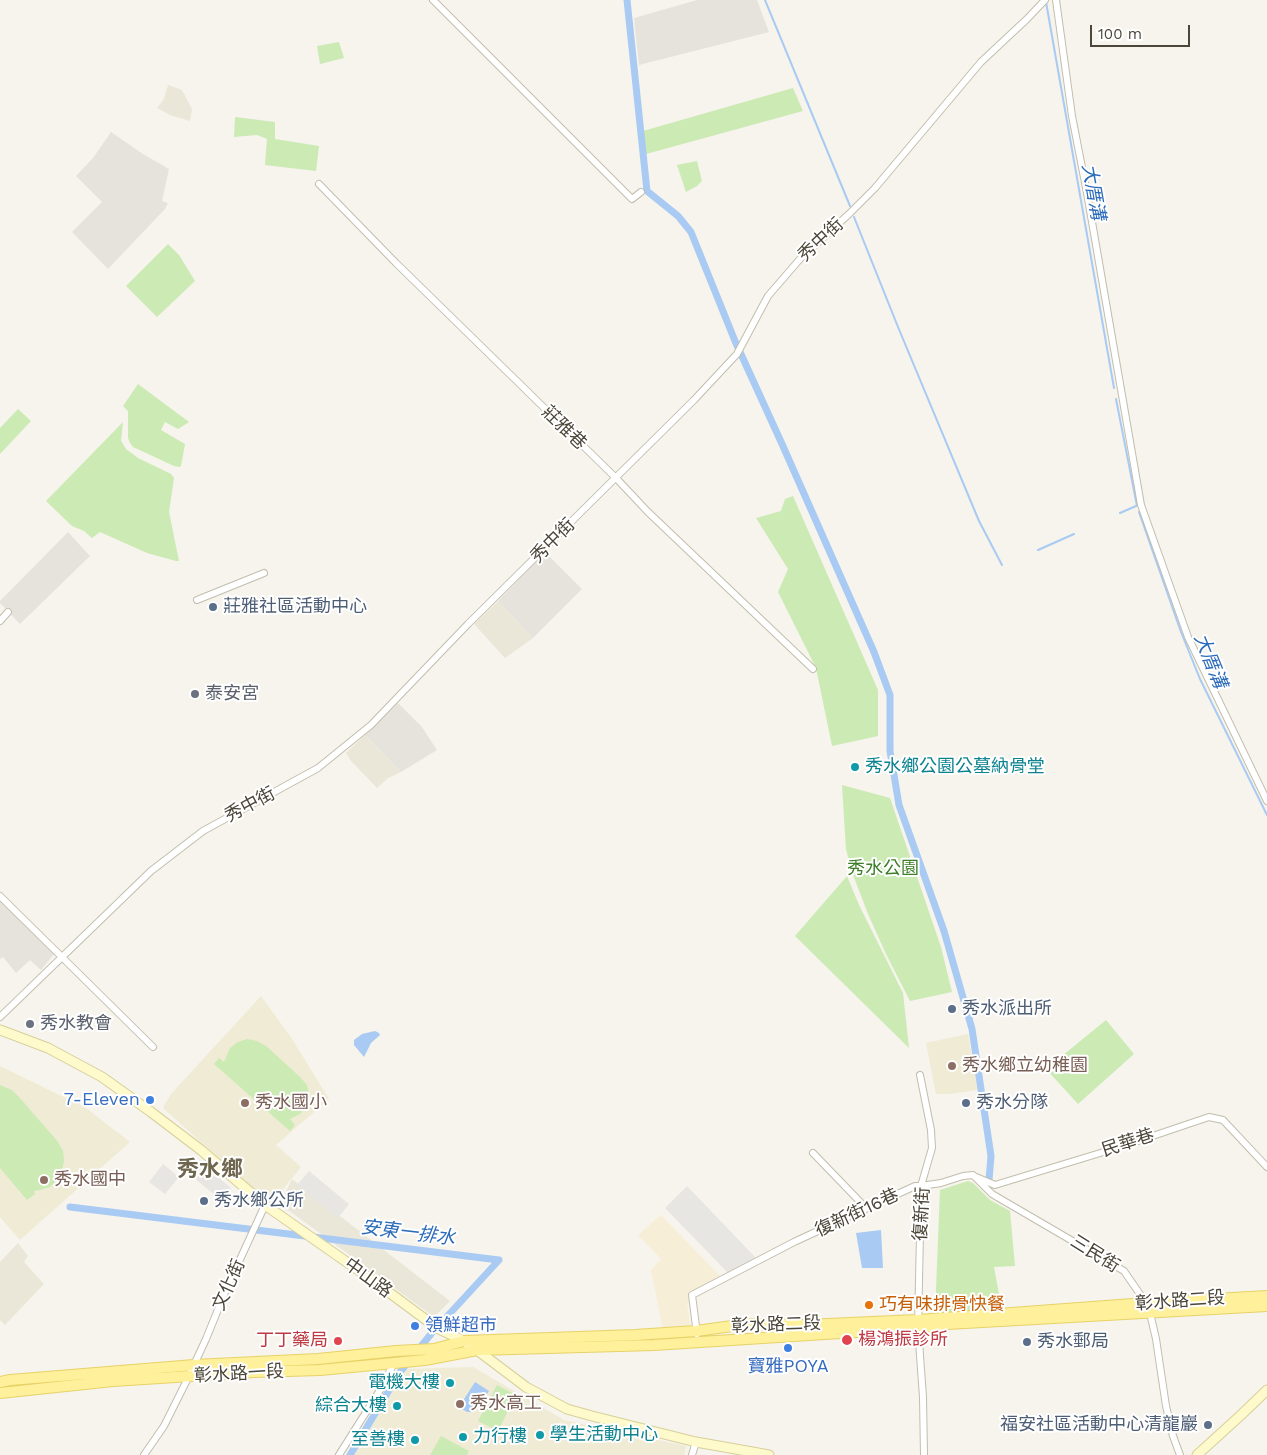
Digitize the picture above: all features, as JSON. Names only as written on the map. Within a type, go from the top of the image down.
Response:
[{"type":"main road","name":"彰水路二段","points":[[477,1350],[636,1341],[747,1324],[948,1324],[1148,1308],[1267,1296]]},
{"type":"main road","name":"彰水路二段","points":[[1148,1308],[1267,1306]]},
{"type":"main road","name":"彰水路二段","points":[[464,1341],[698,1342],[918,1325]]},
{"type":"main road","name":"彰水路一段","points":[[0,1393],[88,1383],[320,1370],[397,1359],[464,1341]]},
{"type":"main road","name":"彰水路一段","points":[[0,1382],[194,1365],[311,1360],[425,1360],[477,1350]]},
{"type":"street","points":[[433,0],[632,199],[641,192]]},
{"type":"street","points":[[1056,0],[1072,116],[1142,505],[1188,637],[1267,801]]},
{"type":"street","name":"秀中街","points":[[0,1017],[61,956],[151,872],[203,831],[318,768],[371,724],[468,624],[694,400],[737,354],[768,296],[800,259],[850,214],[875,188],[981,62],[1044,1]]},
{"type":"street","name":"莊雅巷","points":[[318,184],[616,478],[648,512],[813,669]]},
{"type":"street","points":[[198,600],[264,573]]},
{"type":"street","points":[[0,621],[8,612]]},
{"type":"street","points":[[0,896],[153,1047]]},
{"type":"street","name":"中山路","points":[[0,1030],[48,1048],[102,1078],[201,1150],[265,1205],[365,1275],[424,1320],[464,1341],[526,1387],[567,1408],[592,1416],[696,1442],[769,1455]]},
{"type":"street","name":"復新街","points":[[920,1075],[931,1130],[932,1148],[921,1186],[918,1325],[923,1398],[924,1455]]},
{"type":"street","name":"民華巷","points":[[973,1175],[995,1185],[1120,1147],[1209,1117],[1223,1120],[1267,1167]]},
{"type":"street","points":[[813,1152],[866,1208]]},
{"type":"street","points":[[921,1186],[973,1175]]},
{"type":"street","name":"三民街","points":[[973,1175],[992,1194],[1124,1271],[1148,1308],[1156,1339],[1166,1406],[1173,1436],[1180,1455]]},
{"type":"street","name":"復新街16巷","points":[[696,1331],[692,1295],[794,1242],[915,1186],[921,1186]]},
{"type":"street","name":"文化街","points":[[144,1455],[164,1426],[189,1376],[265,1205]]},
{"type":"street","points":[[696,1331],[698,1342]]},
{"type":"street","points":[[339,1455],[397,1359]]},
{"type":"street","points":[[1197,1455],[1267,1390]]},
{"type":"street","points":[[692,1455],[696,1442]]},
{"type":"shaded area","points":[[697,0],[757,0],[769,32],[639,65],[634,18]]},
{"type":"shaded area","points":[[168,85],[182,90],[192,109],[190,121],[170,115],[157,108],[164,99]]},
{"type":"shaded area","points":[[111,132],[169,169],[162,201],[168,203],[165,209],[108,269],[72,232],[102,202],[76,176],[93,158]]},
{"type":"shaded area","points":[[68,532],[90,556],[20,624],[0,601]]},
{"type":"shaded area","points":[[545,552],[582,589],[533,638],[498,601]]},
{"type":"shaded area","points":[[498,601],[533,638],[505,658],[474,624]]},
{"type":"shaded area","points":[[398,703],[422,727],[437,750],[401,772],[365,735]]},
{"type":"shaded area","points":[[365,735],[401,772],[388,778],[377,788],[351,761],[346,753]]},
{"type":"shaded area","points":[[0,901],[54,954],[41,970],[30,960],[16,973],[3,957],[0,959]]},
{"type":"shaded area","name":"秀水國小","points":[[261,996],[292,1039],[329,1099],[276,1145],[301,1167],[272,1203],[249,1185],[163,1108],[171,1094]]},
{"type":"shaded area","name":"秀水鄉立幼稚園","points":[[968,1034],[978,1090],[936,1094],[926,1043]]},
{"type":"shaded area","name":"秀水國中","points":[[0,1066],[86,1108],[130,1142],[20,1240],[0,1217]]},
{"type":"shaded area","points":[[163,1164],[179,1177],[165,1194],[149,1182]]},
{"type":"shaded area","points":[[204,1166],[231,1188],[221,1200],[194,1178]]},
{"type":"shaded area","points":[[309,1171],[349,1204],[338,1218],[297,1185]]},
{"type":"shaded area","points":[[292,1179],[450,1301],[434,1317],[280,1204]]},
{"type":"shaded area","points":[[687,1186],[756,1258],[728,1273],[665,1208]]},
{"type":"shaded area","points":[[661,1215],[723,1279],[687,1303],[691,1330],[663,1331],[651,1270],[661,1259],[638,1235]]},
{"type":"shaded area","points":[[18,1243],[28,1256],[24,1262],[44,1284],[5,1325],[0,1320],[0,1262]]},
{"type":"shaded area","name":"秀水高工","points":[[473,1367],[564,1420],[686,1446],[684,1455],[352,1455],[406,1369]]},
{"type":"green space","points":[[339,42],[344,58],[320,64],[317,46]]},
{"type":"green space","points":[[793,88],[803,111],[646,154],[643,131]]},
{"type":"green space","points":[[235,117],[275,122],[275,139],[319,146],[316,171],[265,165],[267,139],[257,135],[234,137]]},
{"type":"green space","points":[[697,161],[702,181],[686,192],[677,165]]},
{"type":"green space","points":[[168,244],[179,255],[195,281],[157,317],[126,286]]},
{"type":"green space","points":[[138,384],[189,422],[178,429],[165,422],[161,430],[185,444],[181,466],[174,466],[133,447],[130,443],[128,438],[128,411],[123,406]]},
{"type":"green space","points":[[18,409],[31,421],[0,454],[0,428]]},
{"type":"green space","points":[[123,422],[121,441],[126,449],[138,458],[171,474],[174,478],[169,512],[179,561],[147,553],[100,532],[92,538],[84,531],[72,526],[46,501]]},
{"type":"green space","points":[[793,496],[878,690],[878,736],[832,746],[816,668],[778,592],[788,569],[756,518],[781,511],[785,499]]},
{"type":"green space","name":"秀水公園","points":[[842,785],[890,798],[941,947],[952,992],[910,1001],[868,914],[852,872],[846,849]]},
{"type":"green space","points":[[847,876],[859,905],[903,993],[909,1048],[795,936]]},
{"type":"green space","points":[[1106,1020],[1134,1054],[1078,1104],[1046,1069]]},
{"type":"green space","points":[[247,1039],[257,1041],[266,1046],[307,1085],[308,1103],[300,1114],[290,1119],[295,1125],[290,1131],[214,1064],[219,1058],[224,1062],[230,1048],[238,1042]]},
{"type":"green space","points":[[0,1085],[12,1090],[19,1097],[58,1142],[63,1151],[62,1171],[57,1180],[50,1187],[34,1191],[35,1194],[27,1200],[0,1168]]},
{"type":"green space","points":[[968,1181],[973,1183],[990,1200],[1010,1211],[1015,1266],[994,1267],[999,1294],[988,1299],[987,1312],[935,1314],[940,1190]]},
{"type":"green space","points":[[497,1385],[516,1395],[498,1431],[478,1421]]},
{"type":"green space","points":[[441,1436],[469,1451],[467,1455],[430,1455]]},
{"type":"water","points":[[375,1031],[380,1035],[371,1043],[364,1057],[354,1045],[354,1040],[362,1034]]},
{"type":"water","points":[[881,1230],[883,1268],[862,1268],[856,1233]]},
{"type":"water","points":[[475,1382],[489,1391],[477,1409],[473,1412],[467,1412],[459,1407]]},
{"type":"waterway","points":[[627,0],[647,191],[678,216],[691,232],[735,341],[874,652],[890,695],[890,751],[899,805],[944,931],[972,1029],[991,1156],[989,1180]]},
{"type":"waterway","points":[[765,0],[850,206]]},
{"type":"waterway","name":"大厝溝","points":[[1046,2],[1114,388]]},
{"type":"waterway","points":[[854,217],[979,521],[1002,565]]},
{"type":"waterway","name":"大厝溝","points":[[1116,399],[1137,506]]},
{"type":"waterway","points":[[1120,513],[1136,506]]},
{"type":"waterway","name":"大厝溝","points":[[1139,512],[1181,632],[1200,679],[1267,815]]},
{"type":"waterway","points":[[1038,550],[1074,534]]},
{"type":"waterway","name":"安東一排水","points":[[70,1207],[499,1260],[431,1334],[400,1372],[350,1455]]},
{"type":"place","name":"莊雅社區活動中心","points":[[213,607]]},
{"type":"place","name":"泰安宮","points":[[195,694]]},
{"type":"place","name":"秀水鄉公園公墓納骨堂","points":[[855,767]]},
{"type":"place","name":"秀水派出所","points":[[952,1009]]},
{"type":"place","name":"秀水教會","points":[[30,1024]]},
{"type":"place","name":"秀水鄉立幼稚園","points":[[952,1066]]},
{"type":"place","name":"7-Eleven","points":[[150,1100]]},
{"type":"place","name":"秀水國小","points":[[245,1103]]},
{"type":"place","name":"秀水分隊","points":[[966,1103]]},
{"type":"place","name":"秀水國中","points":[[44,1180]]},
{"type":"place","name":"秀水鄉公所","points":[[204,1201]]},
{"type":"place","name":"巧有味排骨快餐","points":[[869,1305]]},
{"type":"place","name":"領鮮超市","points":[[415,1326]]},
{"type":"place","name":"楊鴻振診所","points":[[847,1340]]},
{"type":"place","name":"丁丁藥局","points":[[338,1341]]},
{"type":"place","name":"秀水郵局","points":[[1027,1342]]},
{"type":"place","name":"寶雅POYA","points":[[788,1348]]},
{"type":"place","name":"電機大樓","points":[[450,1383]]},
{"type":"place","name":"秀水高工","points":[[460,1404]]},
{"type":"place","name":"綜合大樓","points":[[397,1406]]},
{"type":"place","name":"福安社區活動中心清龍巖","points":[[1208,1425]]},
{"type":"place","name":"學生活動中心","points":[[540,1435]]},
{"type":"place","name":"力行樓","points":[[463,1437]]},
{"type":"place","name":"至善樓","points":[[415,1440]]},
{"type":"district","name":"秀水鄉","points":[[210,1170]]}]
